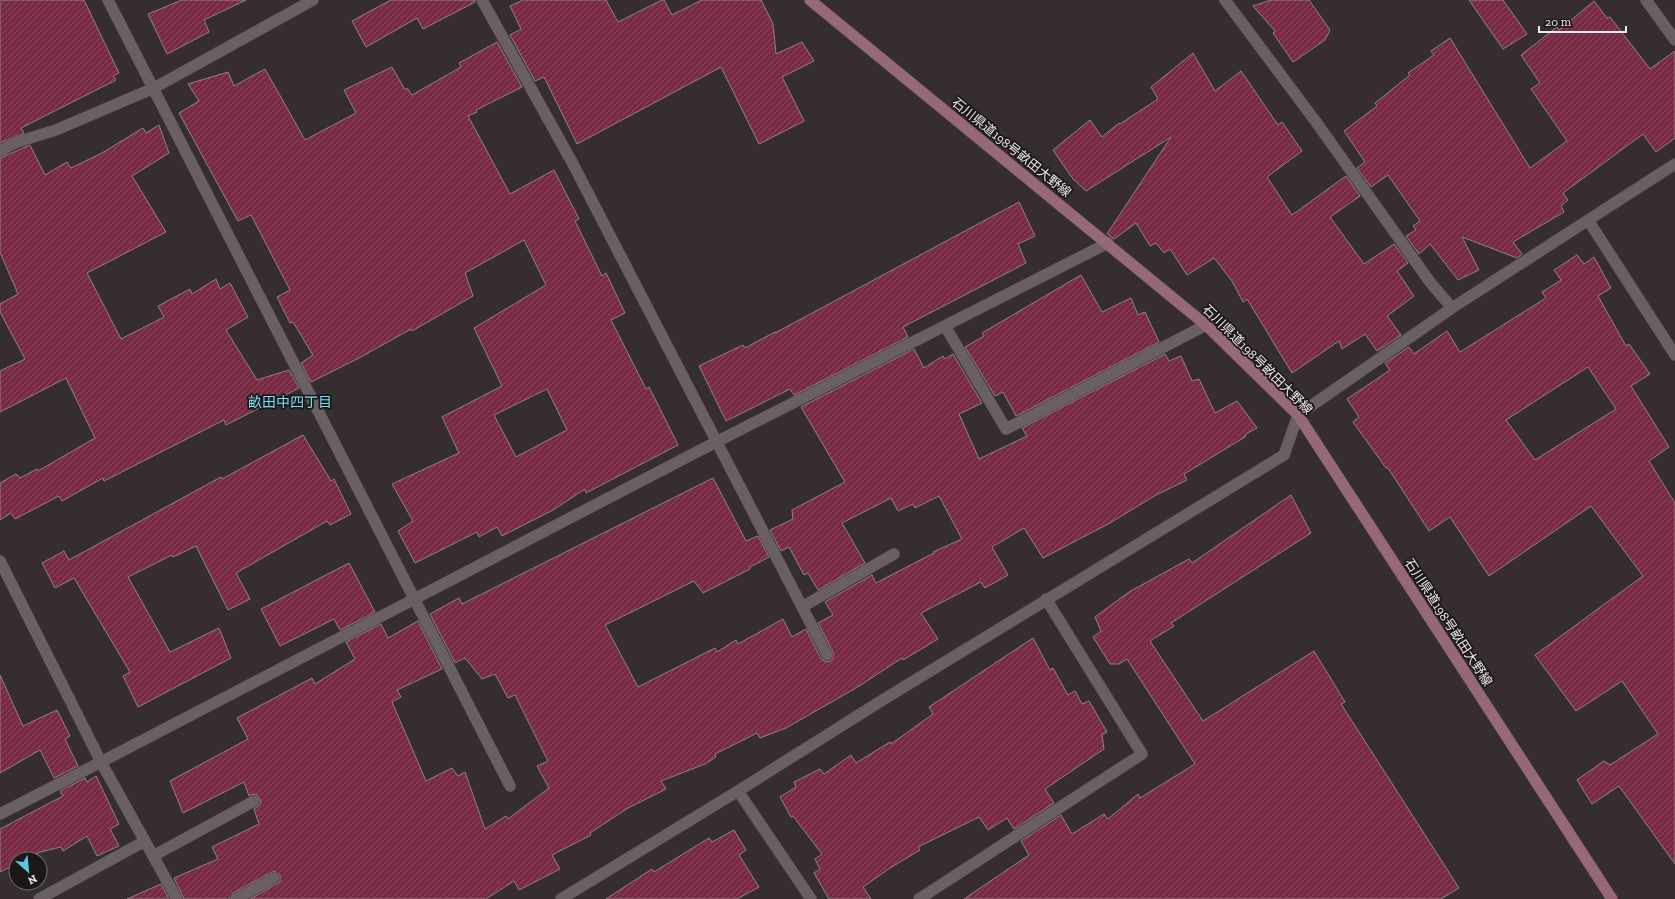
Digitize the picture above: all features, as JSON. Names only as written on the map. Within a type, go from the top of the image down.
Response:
[{"type":"main road","name":"石川県道198号畝田大野線","points":[[810,0],[1108,243],[1206,325],[1298,415],[1612,899]]},
{"type":"street","points":[[108,0],[510,786]]},
{"type":"street","points":[[0,151],[17,142],[56,130],[154,88],[298,4],[313,0]]},
{"type":"street","points":[[482,0],[572,164],[827,655]]},
{"type":"street","points":[[1226,0],[1316,122],[1430,282],[1452,308]]},
{"type":"street","points":[[1646,0],[1675,40]]},
{"type":"street","points":[[561,899],[738,791],[1046,599],[1284,455],[1298,415],[1452,308],[1675,164]]},
{"type":"street","points":[[1588,220],[1675,355]]},
{"type":"street","points":[[0,814],[716,442],[1108,243]]},
{"type":"street","points":[[945,326],[1006,429],[1206,325]]},
{"type":"street","points":[[802,607],[894,554]]},
{"type":"street","points":[[0,561],[101,762],[177,899]]},
{"type":"street","points":[[919,899],[1142,754],[1046,599]]},
{"type":"street","points":[[738,791],[811,899]]},
{"type":"street","points":[[153,856],[254,801]]},
{"type":"street","points":[[39,899],[145,841]]},
{"type":"street","points":[[236,899],[274,878]]},
{"type":"building","points":[[0,0],[84,0],[119,73],[113,76],[116,80],[21,128],[24,133],[0,143]]},
{"type":"building","points":[[182,0],[246,0],[204,20],[209,32],[167,54],[148,14]]},
{"type":"building","points":[[391,0],[475,0],[475,2],[423,29],[417,18],[366,47],[352,21]]},
{"type":"building","points":[[523,0],[606,0],[618,22],[662,0],[664,0],[672,15],[702,0],[761,0],[773,24],[776,54],[802,42],[814,61],[782,77],[804,121],[759,144],[721,67],[577,144],[544,77],[535,81],[510,35],[521,29],[510,6]]},
{"type":"building","points":[[1271,0],[1309,0],[1330,30],[1325,40],[1293,62],[1273,33],[1275,31],[1253,6]]},
{"type":"building","points":[[1469,0],[1503,0],[1527,34],[1503,49]]},
{"type":"building","points":[[1594,1],[1607,18],[1610,17],[1650,69],[1675,51],[1675,138],[1656,152],[1643,134],[1563,193],[1568,200],[1561,206],[1564,212],[1513,242],[1522,254],[1517,258],[1462,237],[1479,270],[1458,280],[1430,244],[1419,254],[1406,236],[1416,230],[1413,226],[1420,221],[1388,175],[1371,187],[1357,168],[1365,162],[1344,131],[1377,106],[1375,103],[1410,75],[1408,73],[1434,55],[1431,51],[1450,38],[1530,168],[1567,141],[1531,89],[1540,83],[1521,55],[1557,27],[1559,30]]},
{"type":"building","points":[[497,42],[522,87],[476,110],[477,112],[468,116],[510,194],[554,170],[579,219],[575,221],[602,276],[606,273],[625,313],[611,320],[646,389],[649,387],[678,445],[586,493],[585,489],[553,510],[502,536],[497,527],[479,537],[477,532],[415,563],[398,531],[413,521],[392,484],[459,453],[442,417],[502,386],[474,328],[546,285],[524,240],[465,273],[473,296],[412,331],[411,329],[359,358],[311,382],[301,363],[313,355],[293,322],[290,323],[277,297],[290,290],[251,215],[238,221],[179,113],[199,101],[188,84],[228,72],[234,86],[265,69],[305,140],[356,113],[344,90],[392,67],[405,90],[407,88],[412,95],[461,67],[459,63]],"holes":[[[547,389],[567,430],[516,457],[494,415]]]},
{"type":"building","points":[[1193,53],[1215,91],[1241,71],[1278,125],[1282,122],[1302,151],[1267,177],[1292,215],[1346,176],[1360,196],[1330,217],[1364,264],[1394,244],[1408,263],[1397,271],[1414,296],[1387,316],[1401,335],[1377,351],[1365,334],[1342,349],[1339,341],[1292,373],[1247,299],[1243,302],[1232,281],[1214,258],[1187,275],[1170,249],[1164,253],[1156,243],[1150,246],[1136,223],[1114,239],[1107,234],[1171,137],[1086,191],[1073,179],[1053,150],[1090,120],[1102,137],[1119,123],[1120,124],[1158,99],[1151,87]]},
{"type":"building","points":[[159,125],[169,153],[132,176],[166,232],[87,273],[121,339],[164,317],[158,306],[190,289],[192,294],[216,279],[220,289],[230,283],[248,317],[226,330],[257,380],[289,370],[299,388],[226,425],[224,420],[104,481],[103,478],[62,501],[59,496],[15,519],[11,513],[0,520],[0,483],[16,474],[20,478],[37,469],[38,471],[95,438],[66,378],[0,412],[0,371],[25,359],[0,312],[0,304],[18,294],[0,252],[0,158],[30,145],[45,175],[67,162],[71,168],[102,153],[143,128],[146,133]]},
{"type":"building","points":[[1019,202],[1035,236],[1018,244],[1026,263],[903,327],[908,337],[794,395],[790,389],[726,421],[699,366],[743,345],[745,348],[775,333]]},
{"type":"building","points":[[1577,255],[1584,264],[1594,257],[1611,288],[1598,296],[1626,346],[1629,344],[1650,374],[1631,386],[1669,447],[1649,461],[1675,503],[1675,864],[1619,786],[1592,804],[1577,780],[1604,761],[1610,765],[1658,734],[1622,681],[1576,711],[1535,655],[1643,576],[1591,506],[1489,576],[1450,517],[1429,531],[1388,468],[1386,468],[1353,422],[1359,417],[1347,399],[1390,370],[1385,363],[1409,347],[1414,354],[1447,331],[1460,352],[1546,298],[1542,292],[1561,280],[1554,270]],"holes":[[[1588,367],[1616,409],[1535,460],[1506,420]]]},
{"type":"building","points":[[1081,275],[1102,312],[1131,298],[1138,315],[1145,312],[1159,342],[1016,416],[1003,392],[995,396],[965,347],[984,336],[982,333]]},
{"type":"building","points":[[914,349],[924,368],[943,356],[945,359],[953,354],[982,403],[959,414],[979,459],[1027,436],[1022,428],[1165,354],[1169,361],[1181,356],[1192,381],[1199,379],[1215,413],[1237,401],[1257,428],[1246,434],[1245,437],[1184,474],[1187,480],[1156,495],[1110,523],[1043,558],[1024,528],[992,547],[1008,575],[985,588],[981,582],[921,613],[938,639],[903,660],[902,658],[856,688],[786,728],[760,738],[757,733],[715,754],[716,757],[705,764],[661,781],[666,789],[628,808],[590,833],[591,835],[552,855],[560,869],[519,890],[514,881],[486,899],[250,899],[280,882],[280,875],[274,871],[233,893],[229,899],[184,899],[174,878],[218,859],[212,847],[259,824],[254,809],[260,805],[261,801],[257,795],[254,794],[249,796],[244,782],[183,813],[170,781],[248,739],[237,718],[312,678],[315,684],[355,659],[346,642],[381,624],[388,638],[418,621],[442,669],[397,690],[401,697],[392,702],[426,781],[452,768],[458,776],[465,772],[485,829],[506,816],[508,819],[549,788],[537,766],[548,761],[515,695],[508,698],[495,674],[482,679],[465,658],[455,663],[430,614],[459,598],[462,604],[713,478],[746,541],[758,536],[769,557],[750,567],[750,569],[703,593],[694,581],[605,625],[638,687],[715,648],[717,652],[736,640],[738,644],[783,619],[792,637],[806,629],[821,659],[826,662],[831,661],[833,658],[833,652],[818,623],[833,615],[825,602],[872,575],[876,583],[934,553],[933,552],[962,539],[939,496],[915,508],[913,504],[898,511],[891,498],[842,523],[865,563],[818,590],[808,573],[804,575],[789,547],[781,551],[770,530],[793,519],[792,510],[845,482],[801,407]]},
{"type":"building","points":[[303,435],[331,481],[334,479],[351,514],[330,525],[327,521],[236,573],[250,599],[228,610],[196,546],[173,557],[172,555],[128,577],[170,652],[219,628],[231,658],[138,707],[123,676],[130,672],[74,578],[55,588],[42,563],[64,551],[69,560],[221,477],[222,479]]},
{"type":"building","points":[[1291,495],[1311,533],[1171,623],[1174,626],[1150,641],[1203,721],[1314,651],[1345,702],[1341,704],[1459,888],[1441,899],[964,899],[1029,855],[1021,841],[1061,815],[1072,834],[1104,814],[1108,819],[1138,794],[1140,798],[1195,764],[1127,659],[1119,664],[1110,664],[1093,637],[1101,631],[1095,617],[1129,592],[1189,559],[1192,563]]},
{"type":"building","points":[[349,563],[375,612],[340,630],[334,619],[280,646],[261,609]]},
{"type":"building","points":[[1033,638],[1050,670],[1053,668],[1068,695],[1075,691],[1082,704],[1089,701],[1107,732],[1102,735],[1104,749],[1045,789],[1054,803],[1014,829],[1007,818],[988,830],[979,817],[918,847],[920,850],[890,868],[863,887],[871,899],[829,899],[814,873],[820,869],[815,859],[822,854],[793,816],[791,817],[780,797],[796,787],[794,782],[820,769],[824,774],[851,755],[856,763],[890,742],[891,744],[933,714],[929,707]]},
{"type":"building","points":[[0,675],[23,726],[57,710],[70,736],[65,739],[78,766],[54,778],[40,750],[0,773]]},
{"type":"building","points":[[96,776],[119,824],[110,829],[119,846],[97,856],[87,836],[63,851],[61,847],[44,851],[8,851],[8,868],[0,872],[0,829],[63,796],[60,791],[85,778],[87,782]]},
{"type":"building","points":[[734,830],[746,850],[739,855],[759,887],[737,899],[606,899],[652,869],[654,872],[709,838],[712,842]]},
{"type":"building","points":[[161,884],[169,899],[127,899]]},
{"type":"district","name":"畝田中四丁目","points":[[290,402]]}]
